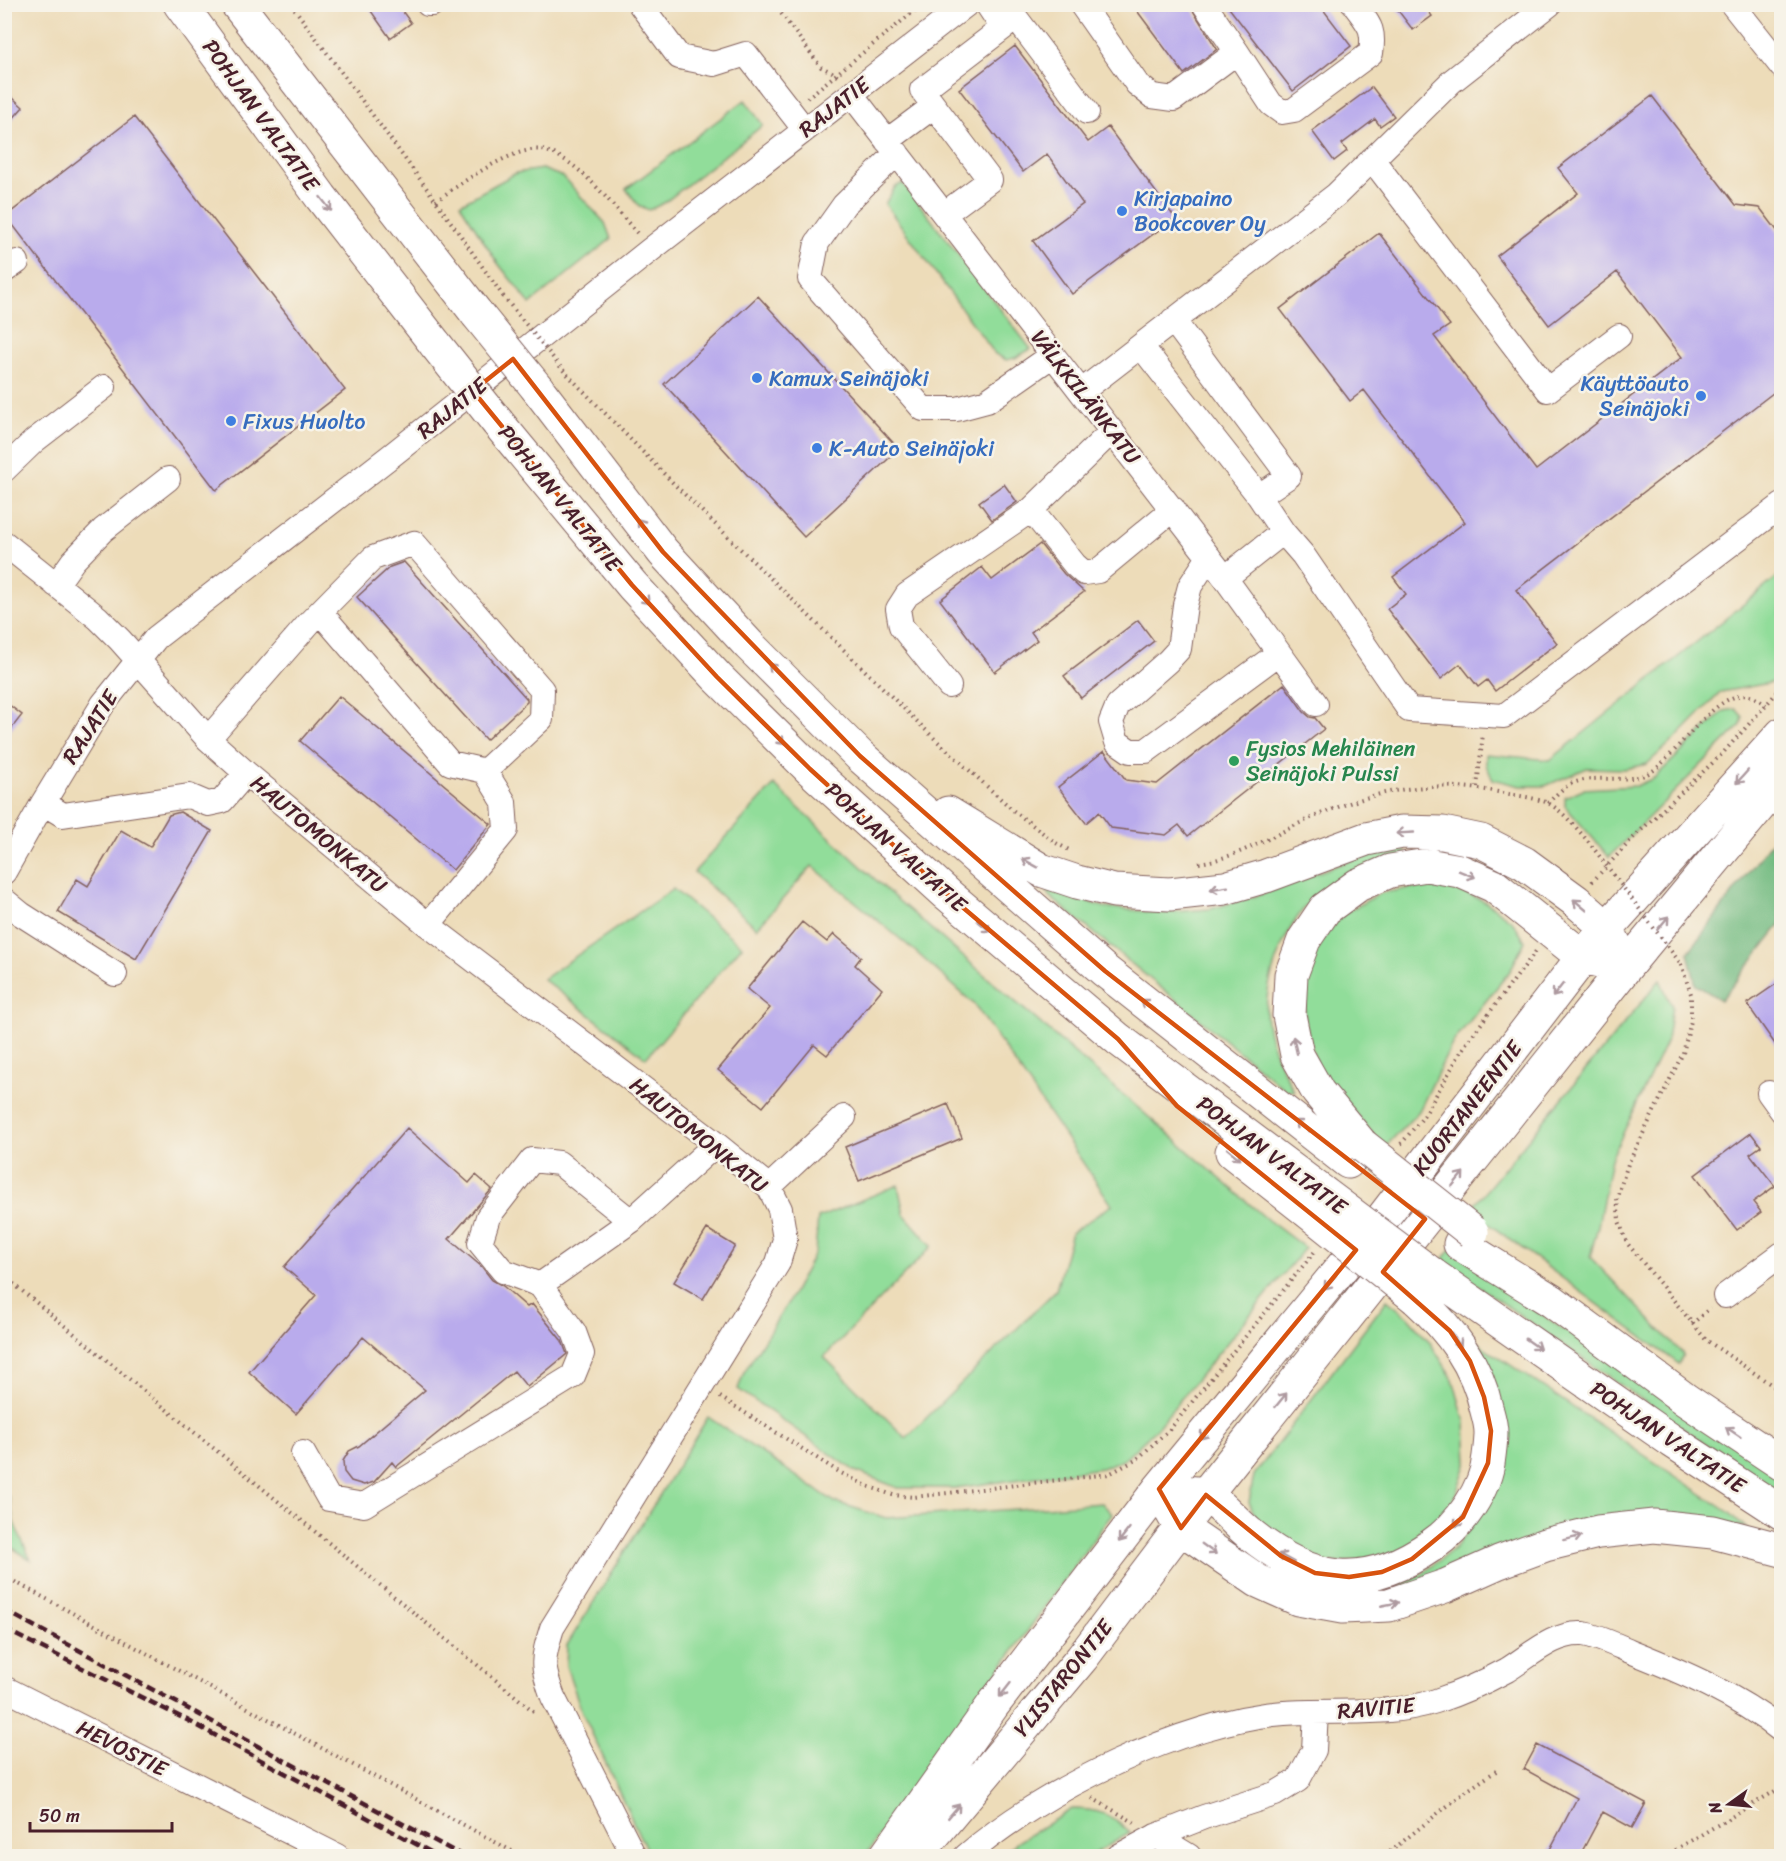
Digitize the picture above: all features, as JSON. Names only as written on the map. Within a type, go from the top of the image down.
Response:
[{"type":"highway","name":"POHJAN VALTATIE","points":[[180,4],[321,197],[498,423],[632,585],[717,677],[810,770],[947,894],[1118,1039],[1314,1201],[1424,1286],[1672,1441],[1782,1513]]},
{"type":"highway","name":"POHJAN VALTATIE","points":[[237,4],[550,379],[663,552],[749,645],[860,756],[1105,970],[1686,1400],[1782,1464]]},
{"type":"highway","points":[[258,4],[490,305]]},
{"type":"highway","name":"KUORTANEENTIE","points":[[1160,1489],[1381,1220],[1583,957],[1782,734]]},
{"type":"highway","points":[[860,756],[1041,870],[1114,891],[1170,894],[1224,888],[1266,876],[1366,839],[1402,832],[1443,832],[1481,841],[1524,863],[1607,928],[1626,968]]},
{"type":"highway","name":"KUORTANEENTIE","points":[[1205,1495],[1626,968],[1782,779]]},
{"type":"highway","points":[[1355,1154],[1297,1055],[1289,1015],[1291,975],[1304,940],[1325,909],[1358,885],[1389,871],[1427,865],[1460,871],[1494,886],[1583,957],[1626,968]]},
{"type":"highway","points":[[1160,1489],[1205,1495],[1281,1556],[1315,1573],[1349,1577],[1382,1572],[1412,1559],[1442,1539],[1463,1517],[1477,1492],[1488,1463],[1491,1431],[1484,1397],[1470,1361],[1424,1286]]},
{"type":"highway","points":[[1160,1489],[1181,1528],[1258,1581],[1298,1599],[1342,1607],[1389,1605],[1445,1586],[1545,1545],[1598,1532],[1654,1527],[1713,1532],[1782,1550]]},
{"type":"highway","name":"YLISTARONTIE","points":[[886,1857],[993,1705],[1160,1489]]},
{"type":"highway","name":"YLISTARONTIE","points":[[916,1857],[1082,1658],[1205,1495]]},
{"type":"street","points":[[640,4],[679,57],[714,64],[746,54],[805,130]]},
{"type":"street","name":"RAJATIE","points":[[4,872],[103,704],[156,638],[967,4]]},
{"type":"street","points":[[987,4],[1004,28]]},
{"type":"street","points":[[1081,4],[1137,84],[1152,96],[1174,99],[1237,52]]},
{"type":"street","points":[[1204,4],[1271,104],[1282,112],[1294,110],[1371,52],[1373,36],[1368,24],[1354,4]]},
{"type":"street","points":[[1082,391],[1336,195],[1452,81],[1550,4]]},
{"type":"street","points":[[1732,4],[1782,67]]},
{"type":"street","points":[[944,214],[990,180],[922,90],[1016,18],[1087,112]]},
{"type":"street","name":"VÄLKKILÄNKATU","points":[[851,94],[1226,578],[1316,704]]},
{"type":"street","points":[[934,106],[892,147],[844,205],[817,243],[810,279],[923,409],[957,409],[987,401],[1053,355]]},
{"type":"street","points":[[1372,159],[1548,390],[1620,336]]},
{"type":"street","points":[[1173,320],[1289,476],[1259,496]]},
{"type":"street","points":[[1141,346],[1303,555],[1409,710],[1504,716],[1782,505]]},
{"type":"street","points":[[4,470],[34,441],[104,387]]},
{"type":"street","points":[[949,686],[901,626],[898,609],[907,595],[1031,510],[1112,431]]},
{"type":"street","points":[[56,585],[73,561],[103,530],[168,479]]},
{"type":"street","points":[[1031,510],[1084,573],[1098,571],[1173,509]]},
{"type":"street","points":[[1226,578],[1283,532]]},
{"type":"street","name":"HAUTOMONKATU","points":[[4,543],[98,618],[208,739],[246,773],[428,925],[716,1144],[769,1187],[780,1209],[784,1239],[778,1263],[552,1628],[543,1656],[545,1677],[553,1697],[634,1857]]},
{"type":"street","points":[[208,739],[320,612],[374,558],[414,543],[542,690],[541,719],[485,771]]},
{"type":"street","points":[[1209,556],[1191,586],[1185,605],[1179,648],[1168,661],[1118,705],[1111,722],[1117,742],[1130,752],[1146,751],[1280,653]]},
{"type":"street","points":[[320,612],[450,763],[485,771],[504,802],[507,830],[428,925]]},
{"type":"street","points":[[43,803],[63,815],[189,796],[208,804],[222,801],[246,773]]},
{"type":"street","points":[[4,900],[21,914],[115,974]]},
{"type":"street","points":[[769,1187],[844,1117]]},
{"type":"street","points":[[540,1285],[631,1221],[716,1144]]},
{"type":"street","points":[[303,1453],[329,1499],[364,1505],[573,1376],[582,1354],[574,1332],[540,1285],[502,1271],[480,1243],[488,1217],[532,1160],[559,1163],[631,1221]]},
{"type":"street","points":[[1725,1296],[1782,1254]]},
{"type":"street","name":"RAVITIE","points":[[966,1857],[1013,1821],[1070,1787],[1120,1761],[1170,1740],[1229,1721],[1283,1713],[1398,1710],[1435,1701],[1507,1670],[1544,1645],[1563,1637],[1584,1634],[1694,1676],[1782,1731]]},
{"type":"street","name":"HEVOSTIE","points":[[4,1688],[337,1857]]},
{"type":"street","points":[[1119,1857],[1156,1836],[1204,1817],[1275,1794],[1298,1780],[1314,1750],[1316,1712]]},
{"type":"street","points":[[1156,1836],[1189,1857]]},
{"type":"path","points":[[291,4],[436,201],[490,305],[550,379],[674,484],[935,739],[1014,811],[1056,843],[1075,854]]},
{"type":"path","points":[[774,4],[821,67],[832,72],[851,94]]},
{"type":"path","points":[[436,201],[456,186],[500,161],[517,153],[541,150],[564,160],[584,175],[640,237]]},
{"type":"path","points":[[1548,803],[1573,783],[1613,777],[1635,777],[1653,771],[1671,755],[1713,709],[1729,699],[1749,695],[1766,705],[1782,687]]},
{"type":"path","points":[[1477,787],[1485,715]]},
{"type":"path","points":[[1188,864],[1208,862],[1254,847],[1301,823],[1351,802],[1394,789],[1432,785],[1477,787],[1548,803],[1564,816],[1588,840],[1681,964],[1691,994],[1691,1021],[1683,1053],[1628,1164],[1617,1197],[1619,1221],[1628,1243],[1706,1340],[1782,1392]]},
{"type":"path","points":[[4,1276],[540,1716],[569,1726]]},
{"type":"path","points":[[4,1576],[521,1857]]},
{"type":"path","points":[[1386,1857],[1465,1792],[1499,1769]]},
{"type":"path","points":[[1665,1857],[1782,1786]]},
{"type":"path","points":[[1070,1787],[1106,1805],[1156,1836]]},
{"type":"highlighted area","points":[[513,359],[663,552],[860,756],[1105,971],[1425,1219],[1383,1272],[1450,1331],[1470,1361],[1484,1397],[1491,1431],[1488,1463],[1463,1517],[1412,1559],[1382,1572],[1349,1577],[1315,1573],[1281,1556],[1206,1495],[1181,1528],[1159,1489],[1356,1250],[1177,1106],[1118,1039],[947,894],[810,769],[717,677],[632,585],[473,391]]},
{"type":"green space","points":[[745,100],[763,125],[664,203],[649,210],[639,206],[626,189]]},
{"type":"green space","points":[[542,169],[563,177],[605,223],[611,239],[530,304],[497,262],[460,204],[516,173]]},
{"type":"green space","points":[[903,183],[1031,349],[1006,360],[995,354],[885,204],[895,187]]},
{"type":"green space","points":[[1781,574],[1781,675],[1775,682],[1721,692],[1647,764],[1625,769],[1587,768],[1545,786],[1520,786],[1493,779],[1486,765],[1486,754],[1550,760]]},
{"type":"green space","points":[[1736,709],[1743,717],[1741,725],[1609,857],[1565,806],[1565,797],[1583,789],[1636,786],[1654,778],[1724,711]]},
{"type":"green space","points":[[774,785],[893,896],[1268,1220],[1305,1248],[1157,1428],[1126,1458],[1102,1468],[955,1488],[898,1488],[855,1471],[738,1389],[744,1372],[789,1301],[815,1252],[818,1218],[898,1185],[904,1214],[932,1246],[824,1357],[906,1438],[1056,1290],[1072,1232],[1112,1205],[975,1005],[916,952],[812,866],[757,928],[694,872]]},
{"type":"green space","points":[[1781,829],[1781,924],[1721,1000],[1696,985],[1688,953]]},
{"type":"green space","points":[[1404,849],[1407,856],[1354,872],[1325,888],[1300,913],[1281,949],[1273,968],[1269,988],[1266,1006],[1267,1023],[1274,1050],[1294,1091],[1287,1091],[1049,896],[1046,888],[1104,907],[1160,913],[1210,909],[1259,895],[1361,856]]},
{"type":"green space","points":[[1417,887],[1452,887],[1486,902],[1512,921],[1525,941],[1510,971],[1453,1042],[1419,1111],[1384,1148],[1316,1065],[1305,1022],[1304,982],[1319,943],[1344,913],[1381,893]]},
{"type":"green space","points":[[673,889],[742,946],[646,1058],[543,979]]},
{"type":"green space","points":[[1660,980],[1672,1006],[1667,1040],[1611,1159],[1590,1257],[1683,1354],[1679,1364],[1470,1210]]},
{"type":"green space","points":[[1451,1249],[1547,1318],[1781,1476],[1781,1496],[1442,1261]]},
{"type":"green space","points":[[1387,1300],[1408,1317],[1429,1341],[1453,1379],[1465,1422],[1467,1462],[1453,1502],[1433,1534],[1396,1558],[1321,1564],[1261,1529],[1249,1502],[1254,1475]]},
{"type":"green space","points":[[1460,1331],[1730,1513],[1746,1528],[1679,1515],[1424,1585],[1379,1590],[1422,1574],[1456,1547],[1481,1513],[1497,1477]]},
{"type":"green space","points":[[708,1417],[835,1502],[886,1518],[1102,1503],[1112,1514],[865,1856],[649,1856],[582,1712],[566,1666],[567,1645]]},
{"type":"green space","points":[[4,1493],[9,1497],[14,1523],[31,1560],[5,1543]]},
{"type":"green space","points":[[1072,1809],[1104,1814],[1117,1821],[1130,1833],[1090,1856],[999,1856],[1019,1841]]},
{"type":"building","points":[[366,4],[397,4],[411,23],[390,38]]},
{"type":"building","points":[[1132,4],[1189,4],[1217,49],[1184,74]]},
{"type":"building","points":[[1226,4],[1319,4],[1351,46],[1293,91]]},
{"type":"building","points":[[1393,4],[1423,4],[1432,16],[1413,30]]},
{"type":"building","points":[[1015,46],[1088,142],[1108,127],[1175,218],[1072,294],[1033,241],[1083,204],[1047,154],[1023,172],[959,89]]},
{"type":"building","points":[[1372,87],[1394,116],[1380,126],[1375,119],[1342,144],[1347,151],[1334,161],[1312,131]]},
{"type":"building","points":[[4,90],[23,107],[4,129]]},
{"type":"building","name":"Käyttöauto Seinäjoki","points":[[1652,96],[1736,205],[1760,208],[1782,237],[1782,386],[1516,590],[1557,643],[1495,691],[1487,680],[1478,687],[1460,664],[1441,679],[1387,609],[1406,594],[1393,577],[1465,522],[1364,390],[1350,401],[1280,309],[1379,233],[1450,325],[1434,336],[1536,470],[1682,357],[1617,272],[1549,325],[1497,256],[1578,193],[1558,168]]},
{"type":"building","points":[[134,117],[345,390],[216,490],[6,216]]},
{"type":"building","points":[[758,296],[899,449],[804,537],[664,384]]},
{"type":"building","points":[[1004,484],[1017,502],[992,520],[979,502]]},
{"type":"building","points":[[1040,544],[1064,574],[1084,592],[1031,632],[1037,640],[995,672],[940,600],[982,567],[992,580]]},
{"type":"building","points":[[404,562],[527,699],[527,702],[486,740],[357,597],[390,567]]},
{"type":"building","points":[[1138,620],[1154,641],[1081,698],[1064,676]]},
{"type":"building","points":[[1284,684],[1304,712],[1315,718],[1324,729],[1188,836],[1179,825],[1166,835],[1111,828],[1099,812],[1086,823],[1058,787],[1104,751],[1126,780],[1157,784]]},
{"type":"building","points":[[339,696],[491,824],[453,870],[300,741]]},
{"type":"building","points":[[4,701],[22,715],[4,738]]},
{"type":"building","points":[[180,812],[212,831],[136,959],[58,912],[77,879],[88,886],[121,830],[150,847],[169,815]]},
{"type":"building","points":[[802,922],[827,942],[834,934],[861,957],[855,965],[882,989],[827,1055],[814,1045],[763,1107],[718,1070],[770,1008],[747,989]]},
{"type":"building","points":[[1782,980],[1782,1054],[1747,1004]]},
{"type":"building","points":[[948,1104],[962,1138],[859,1181],[845,1147]]},
{"type":"building","points":[[407,1128],[469,1183],[476,1175],[492,1189],[449,1239],[482,1267],[492,1280],[503,1286],[527,1307],[532,1304],[562,1341],[567,1354],[527,1387],[514,1371],[396,1467],[392,1462],[374,1482],[364,1485],[351,1481],[344,1472],[343,1461],[349,1451],[359,1446],[425,1390],[363,1337],[296,1414],[249,1372],[316,1295],[284,1267]]},
{"type":"building","points":[[1751,1133],[1761,1146],[1750,1154],[1775,1186],[1753,1202],[1761,1212],[1737,1230],[1695,1175]]},
{"type":"building","points":[[707,1229],[735,1246],[703,1299],[674,1282]]},
{"type":"building","points":[[1537,1745],[1646,1803],[1632,1828],[1603,1812],[1579,1857],[1546,1857],[1577,1798],[1524,1769]]},
{"type":"railway","points":[[4,1610],[463,1856]]},
{"type":"railway","points":[[4,1629],[187,1720],[438,1856]]},
{"type":"place","name":"Kirjapaino Bookcover Oy","points":[[1122,211]]},
{"type":"place","name":"Kamux Seinäjoki","points":[[757,378]]},
{"type":"place","name":"Käyttöauto Seinäjoki","points":[[1701,396]]},
{"type":"place","name":"Fixus Huolto","points":[[231,421]]},
{"type":"place","name":"K-Auto Seinäjoki","points":[[817,448]]},
{"type":"place","name":"Fysios Mehiläinen Seinäjoki Pulssi","points":[[1234,761]]}]
